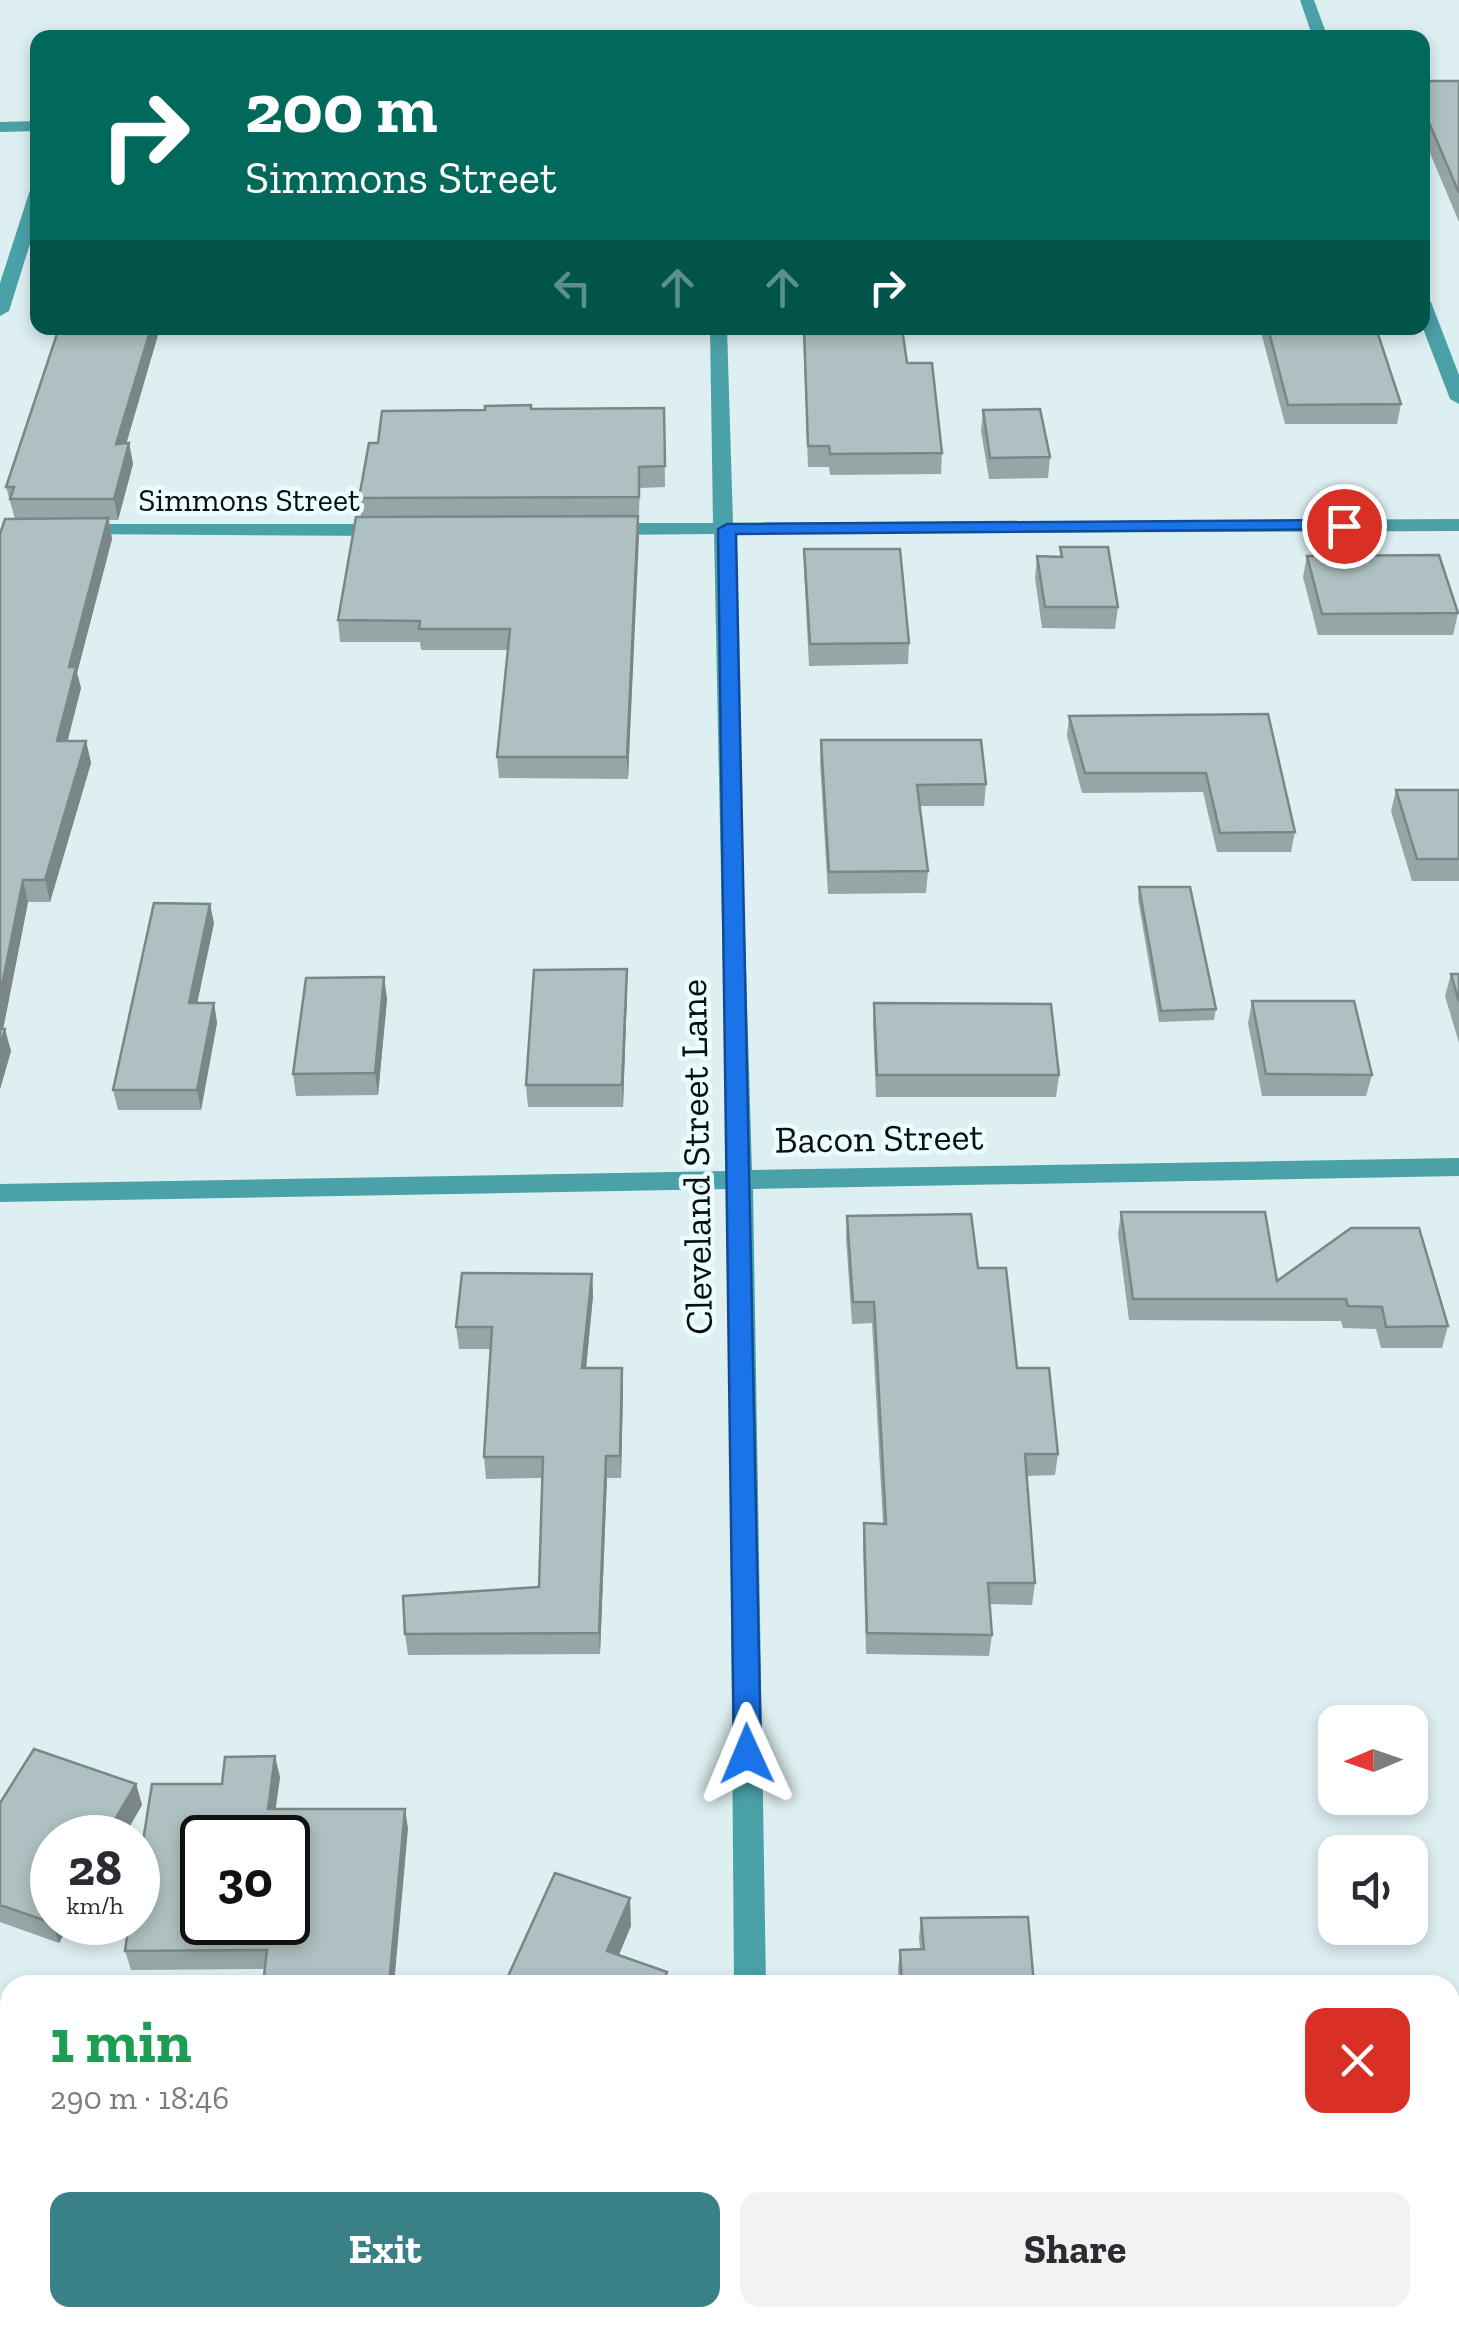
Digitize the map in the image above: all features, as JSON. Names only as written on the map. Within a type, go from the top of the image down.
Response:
[{"type":"street","points":[[1307,0],[1319,30]]},
{"type":"street","points":[[0,127],[30,126]]},
{"type":"street","points":[[0,310],[30,215]]},
{"type":"street","points":[[1430,323],[1459,398]]},
{"type":"street","name":"Cleveland Street Lane","points":[[718,335],[727,529],[740,1178],[750,1975]]},
{"type":"street","points":[[575,529],[1459,525]]},
{"type":"street","name":"Simmons Street","points":[[60,530],[400,530]]},
{"type":"street","name":"Bacon Street","points":[[0,1193],[1459,1167]]},
{"type":"building","points":[[1430,81],[1459,81],[1459,193],[1430,125]]},
{"type":"building","points":[[57,335],[149,335],[116,444],[129,443],[114,499],[10,499],[14,487],[6,487]]},
{"type":"building","points":[[804,335],[903,335],[907,363],[932,363],[942,453],[830,454],[829,446],[808,446]]},
{"type":"building","points":[[1270,335],[1378,335],[1401,404],[1288,405]]},
{"type":"building","points":[[531,405],[531,409],[664,408],[665,466],[639,467],[639,497],[359,498],[369,443],[378,443],[382,411],[485,410],[485,406]]},
{"type":"building","points":[[1040,409],[1050,457],[990,458],[983,410]]},
{"type":"building","points":[[638,516],[627,757],[497,757],[510,629],[419,629],[420,621],[338,620],[356,517]]},
{"type":"building","points":[[108,518],[69,667],[76,667],[57,741],[86,741],[45,880],[23,880],[0,995],[0,534],[5,519]]},
{"type":"building","points":[[1060,547],[1108,547],[1118,607],[1045,607],[1037,556],[1062,557]]},
{"type":"building","points":[[804,549],[900,549],[909,643],[810,644]]},
{"type":"building","points":[[1439,555],[1458,613],[1322,614],[1307,556]]},
{"type":"building","points":[[1268,714],[1295,832],[1220,833],[1206,773],[1085,773],[1069,716]]},
{"type":"building","points":[[821,740],[981,740],[986,784],[917,785],[928,871],[829,872]]},
{"type":"building","points":[[1396,790],[1459,790],[1459,859],[1417,859]]},
{"type":"building","points":[[1139,887],[1190,887],[1216,1009],[1161,1011]]},
{"type":"building","points":[[154,903],[210,904],[189,1003],[214,1003],[197,1090],[113,1090]]},
{"type":"building","points":[[627,969],[622,1085],[526,1085],[534,970]]},
{"type":"building","points":[[1451,974],[1459,974],[1459,1002]]},
{"type":"building","points":[[384,977],[375,1073],[293,1074],[306,978]]},
{"type":"building","points":[[1252,1001],[1354,1001],[1372,1075],[1266,1074]]},
{"type":"building","points":[[874,1003],[1051,1004],[1059,1075],[877,1075]]},
{"type":"building","points":[[1121,1212],[1265,1212],[1277,1281],[1351,1228],[1419,1228],[1448,1326],[1386,1327],[1382,1307],[1348,1306],[1346,1299],[1133,1299]]},
{"type":"building","points":[[971,1214],[978,1268],[1006,1268],[1017,1368],[1049,1368],[1058,1454],[1025,1454],[1035,1583],[988,1583],[992,1635],[867,1633],[864,1523],[886,1524],[874,1302],[853,1302],[847,1216]]},
{"type":"building","points":[[462,1273],[592,1274],[582,1368],[622,1368],[620,1456],[606,1456],[599,1633],[405,1634],[403,1596],[539,1587],[543,1457],[484,1457],[492,1327],[456,1327]]},
{"type":"building","points":[[34,1749],[136,1784],[118,1815],[30,1815],[30,1915],[0,1905],[0,1803]]},
{"type":"building","points":[[275,1756],[268,1809],[405,1809],[390,1975],[264,1975],[267,1950],[125,1951],[126,1945],[160,1945],[160,1815],[147,1815],[152,1784],[222,1784],[225,1757]]},
{"type":"building","points":[[555,1873],[630,1898],[607,1951],[667,1972],[666,1975],[509,1975]]},
{"type":"building","points":[[1028,1917],[1033,1975],[901,1975],[900,1950],[924,1949],[921,1918]]},
{"type":"route","points":[[747,1754],[727,529],[1344,526]]}]
